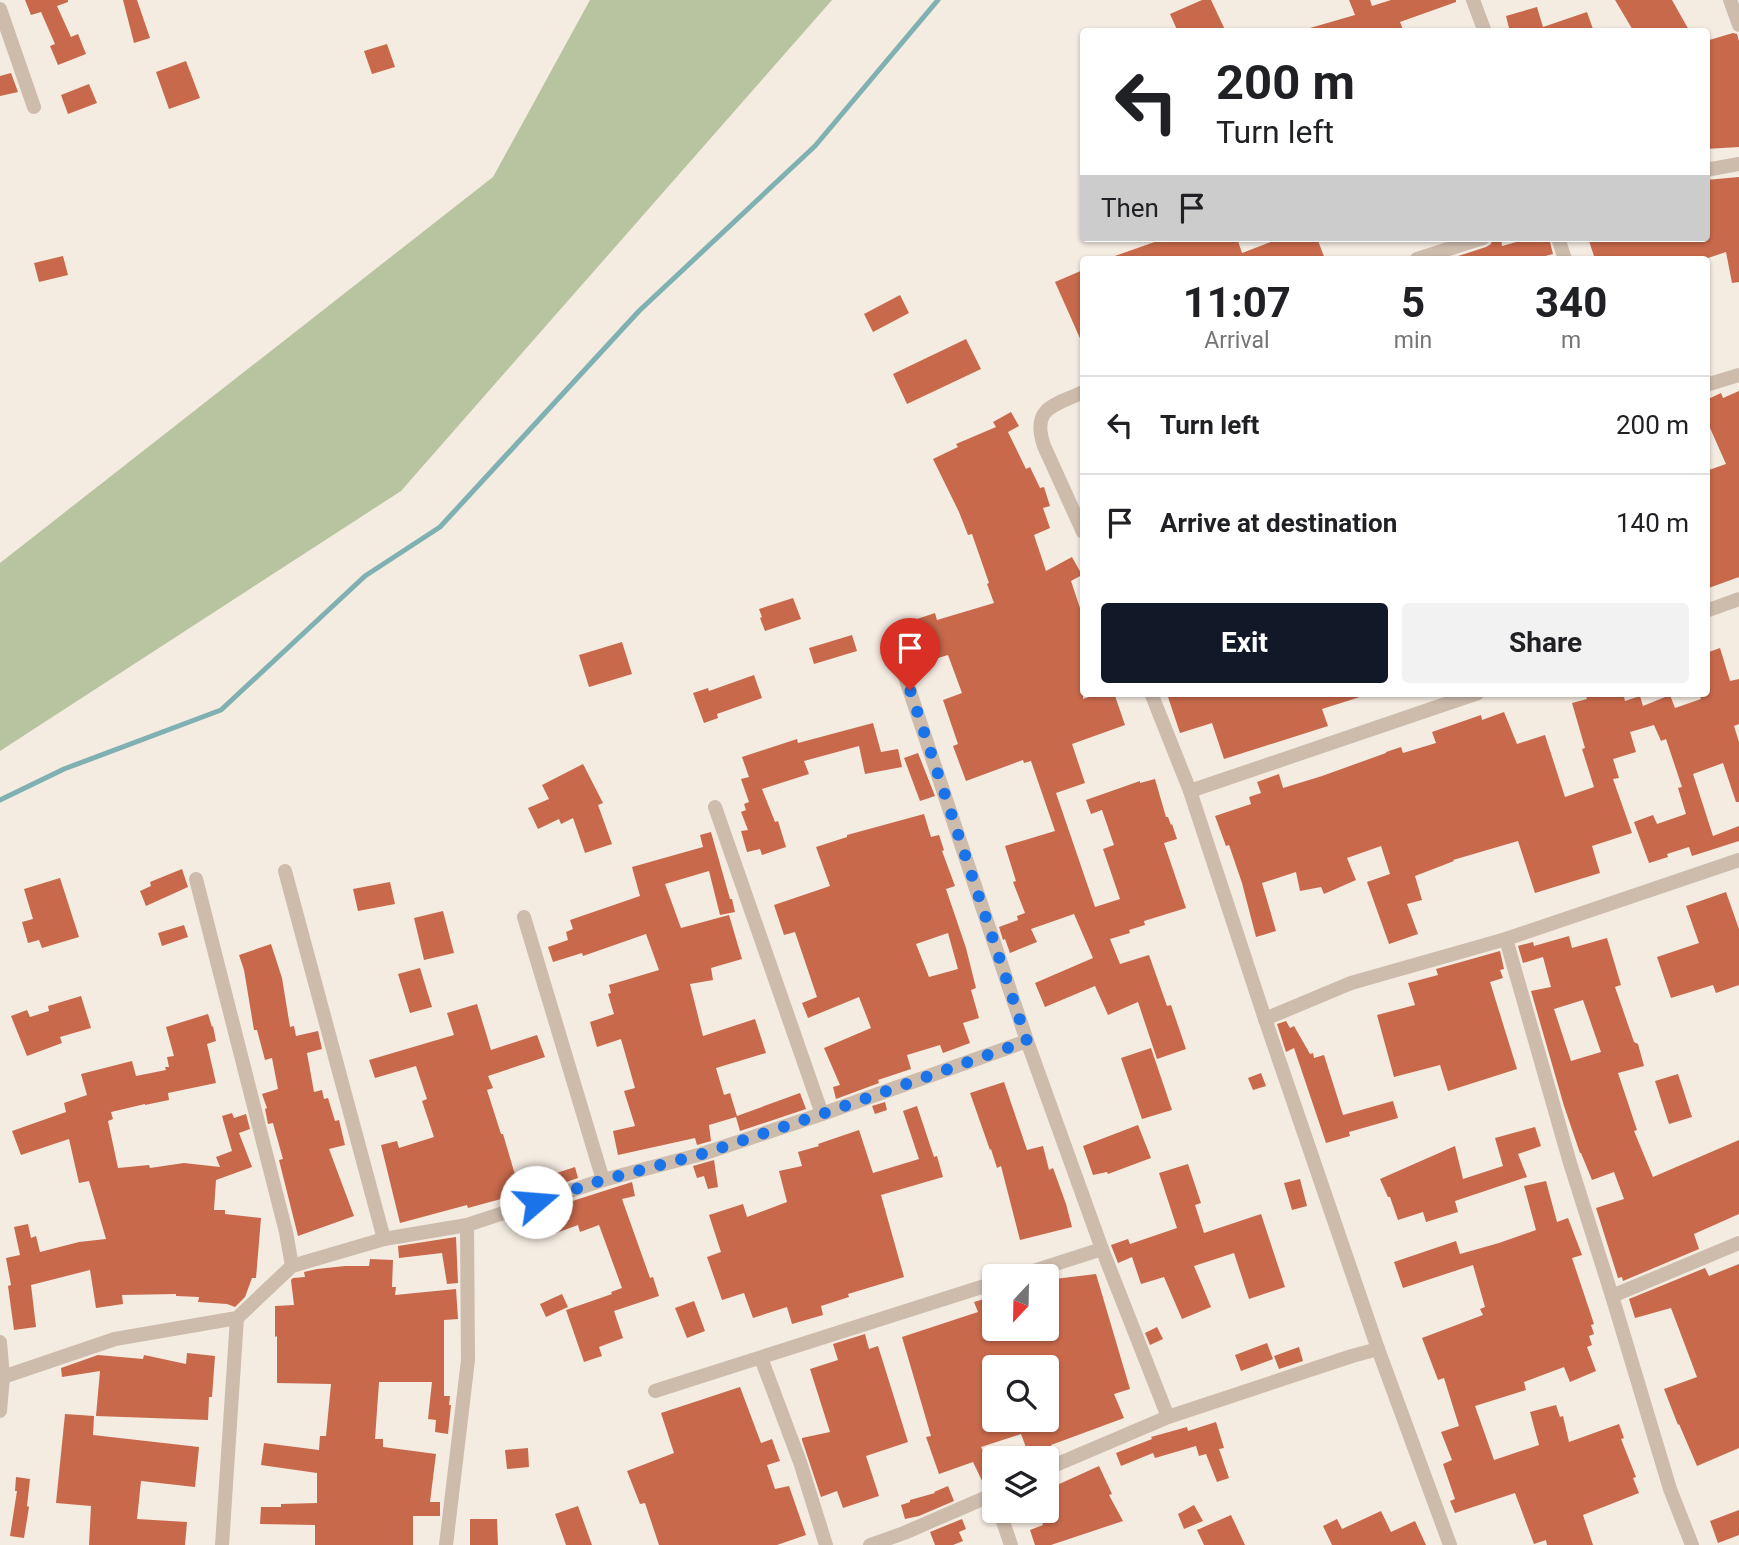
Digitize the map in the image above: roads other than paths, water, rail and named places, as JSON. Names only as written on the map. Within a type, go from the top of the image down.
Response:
[{"type":"street","points":[[1473,0],[1484,28]]},
{"type":"street","points":[[1730,0],[1739,25]]},
{"type":"street","points":[[0,9],[34,107]]},
{"type":"street","points":[[1710,169],[1739,164]]},
{"type":"street","points":[[1426,256],[1470,242]]},
{"type":"street","points":[[1710,385],[1739,375]]},
{"type":"street","points":[[1080,393],[1046,409],[1040,421],[1039,433],[1080,525]]},
{"type":"street","points":[[1710,610],[1739,599]]},
{"type":"street","points":[[901,665],[1027,1041],[1102,1249],[1168,1417]]},
{"type":"street","points":[[1153,697],[1190,791],[1378,1349],[1450,1545]]},
{"type":"street","points":[[1190,791],[1466,697]]},
{"type":"street","points":[[715,807],[822,1114]]},
{"type":"street","points":[[1265,1019],[1351,984],[1506,939],[1739,860]]},
{"type":"street","points":[[285,871],[384,1239]]},
{"type":"street","points":[[196,879],[286,1232],[292,1266]]},
{"type":"street","points":[[524,916],[603,1180]]},
{"type":"street","points":[[1506,939],[1570,1163],[1670,1489],[1692,1545]]},
{"type":"street","points":[[2,1378],[115,1339],[237,1318],[292,1266],[384,1239],[467,1224],[603,1180],[702,1154],[1027,1041]]},
{"type":"street","points":[[446,1545],[468,1360],[467,1224]]},
{"type":"street","points":[[1612,1296],[1739,1243]]},
{"type":"street","points":[[1055,1264],[1102,1249]]},
{"type":"street","points":[[655,1391],[982,1287]]},
{"type":"street","points":[[222,1545],[237,1318]]},
{"type":"street","points":[[0,1342],[0,1411]]},
{"type":"street","points":[[1059,1463],[1168,1417],[1378,1349]]},
{"type":"street","points":[[761,1358],[800,1462],[826,1545]]},
{"type":"street","points":[[870,1545],[982,1499]]},
{"type":"street","points":[[1003,1523],[1011,1545]]},
{"type":"waterway","points":[[0,800],[64,769],[221,710],[365,576],[440,527],[639,311],[815,146],[938,0]]}]
